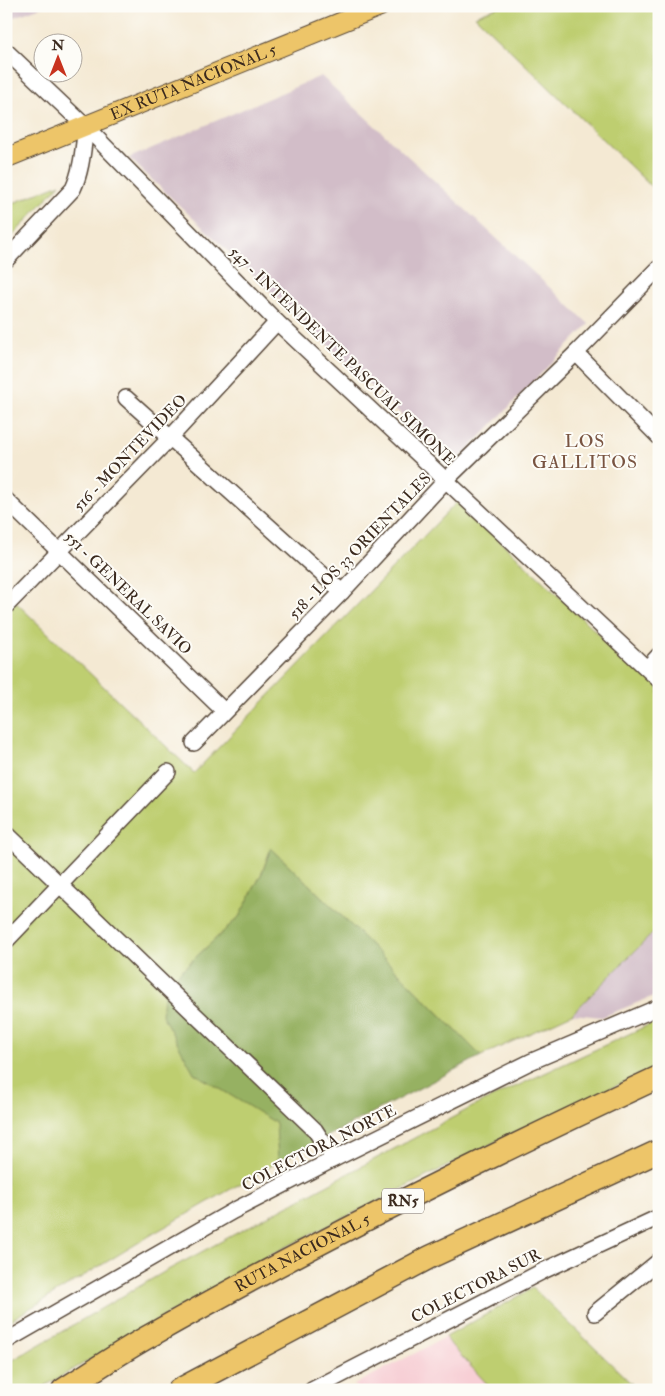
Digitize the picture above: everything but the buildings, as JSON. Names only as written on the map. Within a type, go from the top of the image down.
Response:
[{"type":"highway","name":"RUTA NACIONAL 5","points":[[63,1390],[152,1335],[355,1225],[522,1141],[659,1077]]},
{"type":"highway","points":[[179,1390],[430,1257],[659,1151]]},
{"type":"main road","name":"EX RUTA NACIONAL 5","points":[[6,158],[381,6]]},
{"type":"street","name":"547 - INTENDENTE PASCUAL SIMONE","points":[[6,51],[86,127],[277,322],[659,680]]},
{"type":"street","points":[[6,260],[73,189],[81,162],[86,127]]},
{"type":"street","name":"518 - LOS 33 ORIENTALES","points":[[194,743],[342,592],[446,480],[576,354],[659,268]]},
{"type":"street","name":"516 - MONTEVIDEO","points":[[6,606],[170,438],[277,322]]},
{"type":"street","points":[[576,354],[659,437]]},
{"type":"street","points":[[126,398],[342,592]]},
{"type":"street","name":"551 - GENERAL SAVIO","points":[[6,500],[224,711]]},
{"type":"street","points":[[647,668],[659,655]]},
{"type":"street","points":[[6,940],[168,772]]},
{"type":"street","points":[[6,833],[315,1130],[334,1159]]},
{"type":"street","name":"COLECTORA NORTE","points":[[6,1341],[233,1211],[334,1159],[530,1062],[659,1007]]},
{"type":"street","name":"COLECTORA SUR","points":[[312,1390],[545,1270],[659,1218]]},
{"type":"street","points":[[595,1313],[659,1261]]},
{"type":"shaded area","points":[[6,6],[44,6],[6,20]]},
{"type":"shaded area","points":[[321,76],[589,324],[454,464],[129,158]]},
{"type":"shaded area","points":[[659,927],[659,994],[602,1017],[572,1014]]},
{"type":"shaded area","points":[[446,1337],[451,1345],[490,1387],[487,1390],[359,1390],[354,1385]]},
{"type":"green space","points":[[500,6],[659,6],[659,194],[475,16]]},
{"type":"green space","points":[[60,184],[6,243],[6,206]]},
{"type":"green space","points":[[458,501],[645,678],[659,666],[659,927],[572,1014],[481,1056],[355,929],[271,848],[262,873],[239,917],[165,986],[194,1073],[277,1123],[278,1162],[156,1232],[6,1323],[6,593],[194,773]]},
{"type":"green space","points":[[271,848],[355,929],[481,1056],[278,1162],[276,1123],[194,1073],[162,1015],[165,986],[239,917],[262,873]]},
{"type":"green space","points":[[659,1020],[659,1066],[509,1135],[262,1259],[38,1390],[6,1390],[6,1364],[164,1272],[476,1105]]},
{"type":"green space","points":[[533,1288],[638,1390],[487,1390],[490,1387],[451,1345],[446,1337]]},
{"type":"district","name":"LOS GALLITOS","points":[[585,451]]}]
